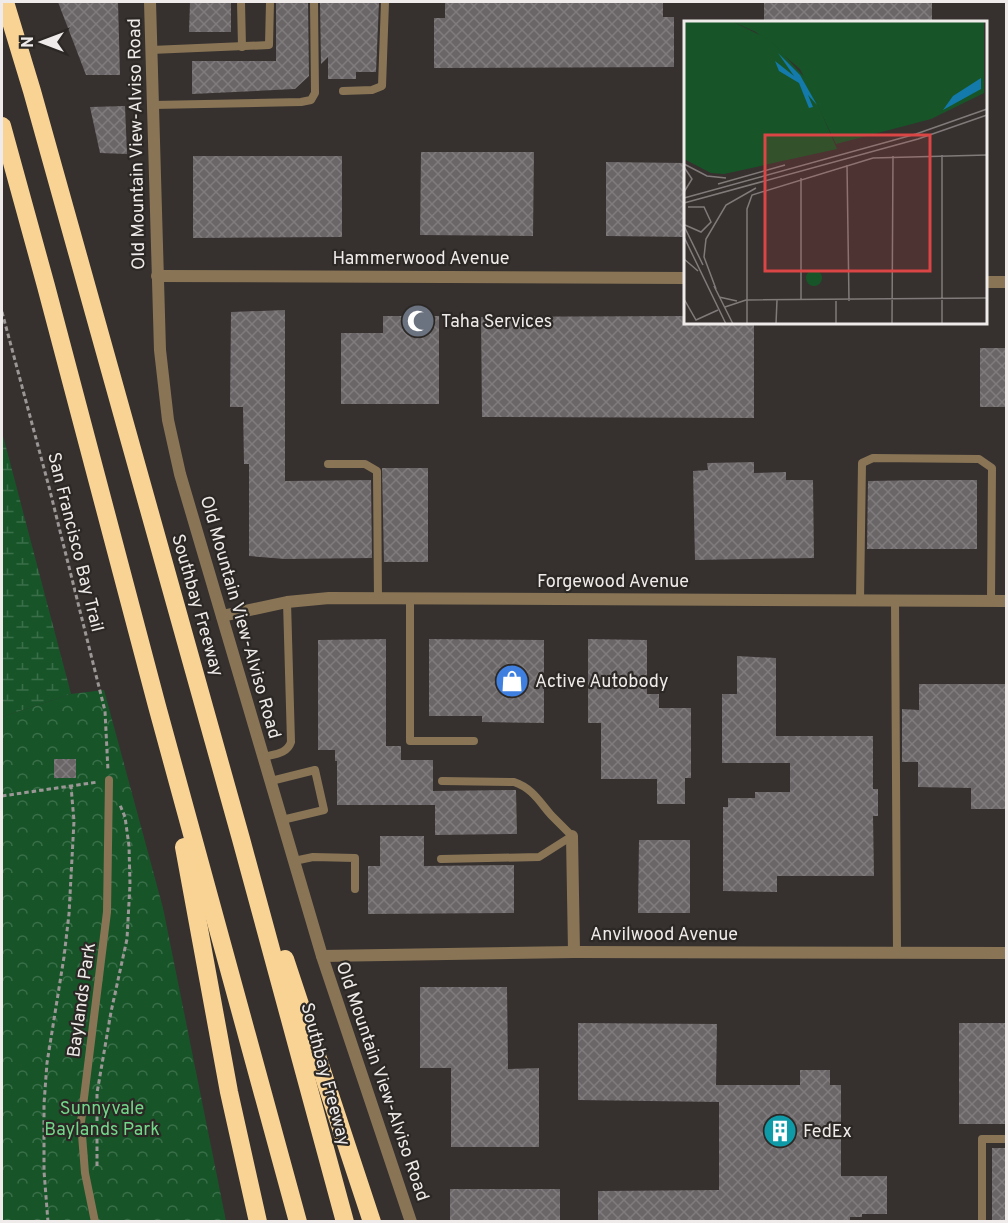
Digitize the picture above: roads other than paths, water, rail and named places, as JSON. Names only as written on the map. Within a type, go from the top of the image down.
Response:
[{"type":"highway","name":"Southbay Freeway","points":[[5,2],[241,839],[345,1221]]},
{"type":"highway","points":[[2,126],[298,1221]]},
{"type":"highway","points":[[157,706],[229,1092],[258,1221]]},
{"type":"highway","points":[[241,839],[305,1016],[372,1221]]},
{"type":"street","name":"Old Mountain View-Alviso Road","points":[[150,2],[160,350],[168,420],[180,474],[322,956],[411,1221]]},
{"type":"street","name":"Hammerwood Avenue","points":[[157,276],[684,278]]},
{"type":"street","points":[[987,282],[1006,282]]},
{"type":"street","name":"Forgewood Avenue","points":[[222,616],[287,602],[329,598],[1006,600]]},
{"type":"street","points":[[573,836],[574,952]]},
{"type":"street","name":"Anvilwood Avenue","points":[[322,956],[574,952],[1006,952]]},
{"type":"lane","points":[[241,2],[242,47]]},
{"type":"lane","points":[[151,50],[269,45],[270,2]]},
{"type":"lane","points":[[153,105],[310,100],[315,93],[314,2]]},
{"type":"lane","points":[[343,91],[372,90],[382,86],[384,2]]},
{"type":"lane","points":[[860,600],[862,463],[873,458],[979,459],[992,468],[991,600]]},
{"type":"lane","points":[[328,464],[364,464],[377,471],[378,599]]},
{"type":"lane","points":[[410,598],[410,741],[474,741]]},
{"type":"lane","points":[[895,600],[897,952]]},
{"type":"lane","points":[[263,757],[283,752],[290,746],[291,741],[287,602]]},
{"type":"lane","points":[[271,782],[315,770],[324,810],[282,820]]},
{"type":"lane","name":"Baylands Park","points":[[95,1221],[85,1173],[81,1122],[107,912],[109,780]]},
{"type":"lane","points":[[441,859],[539,857],[573,836],[551,815],[533,792],[521,784],[514,782],[442,782]]},
{"type":"lane","points":[[294,861],[312,857],[355,858],[355,889]]},
{"type":"lane","points":[[982,1221],[982,1139],[1006,1139]]},
{"type":"place","name":"Taha Services","points":[[418,321]]},
{"type":"place","name":"Active Autobody","points":[[512,681]]},
{"type":"place","name":"FedEx","points":[[780,1131]]},
{"type":"park label","name":"Sunnyvale Baylands Park","points":[[102,1118]]}]
